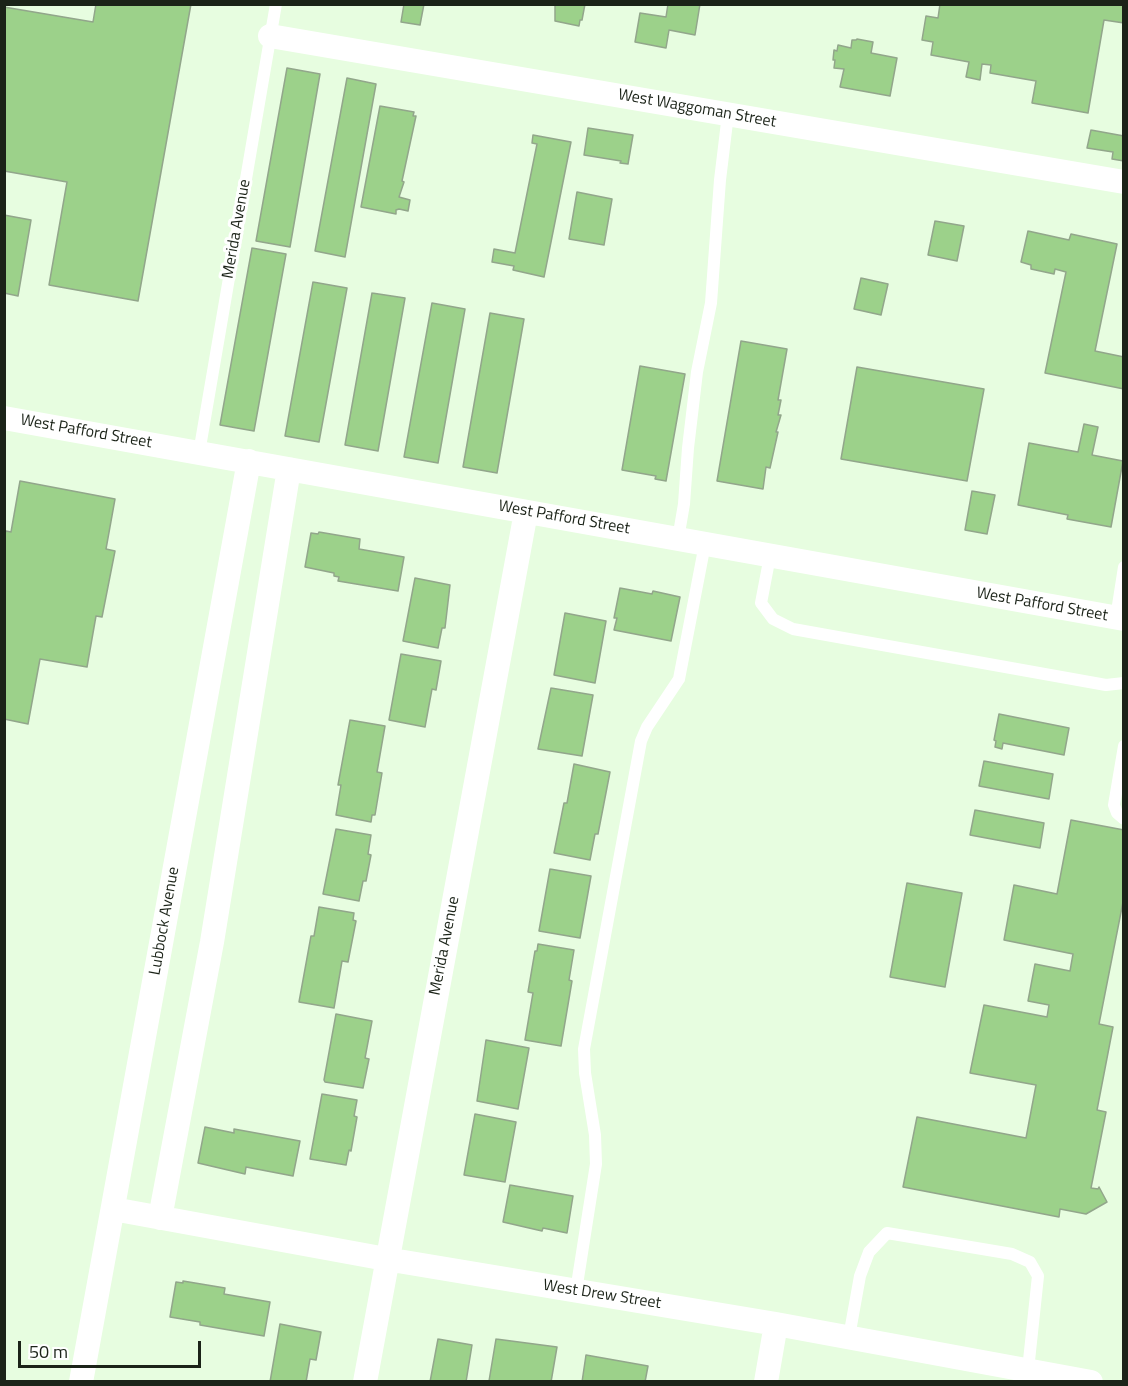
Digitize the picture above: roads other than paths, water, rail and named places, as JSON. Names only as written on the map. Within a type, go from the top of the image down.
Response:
[{"type":"street","name":"West Waggoman Street","points":[[270,36],[1124,182]]},
{"type":"street","name":"West Pafford Street","points":[[4,418],[1120,619]]},
{"type":"street","name":"Lubbock Avenue","points":[[81,1382],[249,461]]},
{"type":"street","points":[[160,1218],[212,942],[289,469]]},
{"type":"street","name":"Merida Avenue","points":[[365,1382],[526,512]]},
{"type":"street","name":"West Drew Street","points":[[113,1209],[386,1259],[776,1324],[1091,1382]]},
{"type":"street","points":[[766,1382],[776,1324]]},
{"type":"lane","name":"Merida Avenue","points":[[199,453],[276,4]]},
{"type":"lane","points":[[678,539],[684,504],[697,372],[711,303],[720,180],[728,114]]},
{"type":"lane","points":[[576,1291],[596,1164],[595,1135],[585,1073],[584,1049],[641,741],[647,727],[680,679],[705,544]]},
{"type":"lane","points":[[770,556],[761,603],[773,619],[793,629],[1106,685],[1124,683]]},
{"type":"lane","points":[[1120,619],[1124,567]]},
{"type":"lane","points":[[1124,746],[1114,805],[1117,813],[1124,819]]},
{"type":"lane","points":[[849,1337],[860,1276],[869,1252],[887,1233],[1012,1254],[1030,1263],[1038,1276],[1029,1370]]}]
